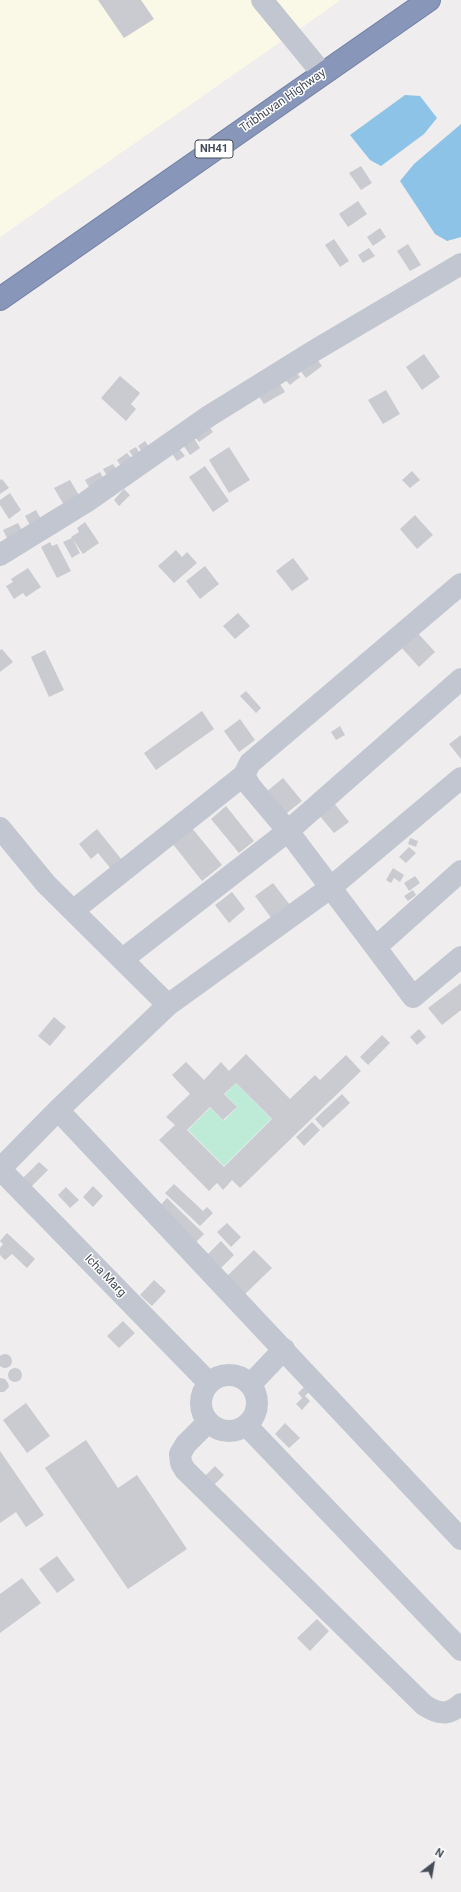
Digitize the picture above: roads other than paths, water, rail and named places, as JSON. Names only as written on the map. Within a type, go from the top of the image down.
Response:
[{"type":"highway","name":"Tribhuvan Highway","points":[[0,299],[322,73],[429,0]]},
{"type":"street","points":[[262,0],[322,73]]},
{"type":"street","points":[[0,555],[86,502],[209,416],[317,349],[461,264]]},
{"type":"street","points":[[74,910],[244,775],[250,763],[460,586]]},
{"type":"street","points":[[123,959],[288,831],[461,679]]},
{"type":"street","points":[[244,775],[250,786],[288,831],[414,997],[461,957]]},
{"type":"street","points":[[0,1169],[58,1110],[168,1005],[330,888],[461,778]]},
{"type":"street","points":[[0,828],[46,884],[74,910],[168,1005]]},
{"type":"street","points":[[376,947],[461,871]]},
{"type":"street","points":[[58,1110],[461,1538]]},
{"type":"street","name":"Icha Marg","points":[[0,1169],[209,1383]]},
{"type":"street","points":[[250,1384],[284,1349]]},
{"type":"street","points":[[230,1375],[243,1378],[250,1384],[256,1392],[258,1401],[257,1410],[253,1419],[247,1426],[237,1430],[226,1431],[216,1428],[208,1422],[202,1412],[201,1402],[203,1392],[209,1383],[216,1377],[230,1375]]},
{"type":"street","points":[[208,1422],[186,1444],[180,1454],[181,1462],[185,1470],[424,1705],[436,1713],[447,1713],[456,1709],[461,1704]]},
{"type":"street","points":[[247,1426],[461,1650]]},
{"type":"water","points":[[405,95],[420,96],[437,118],[424,134],[381,166],[370,160],[350,135]]},
{"type":"water","points":[[461,124],[461,237],[447,241],[435,234],[400,181],[414,164]]}]
